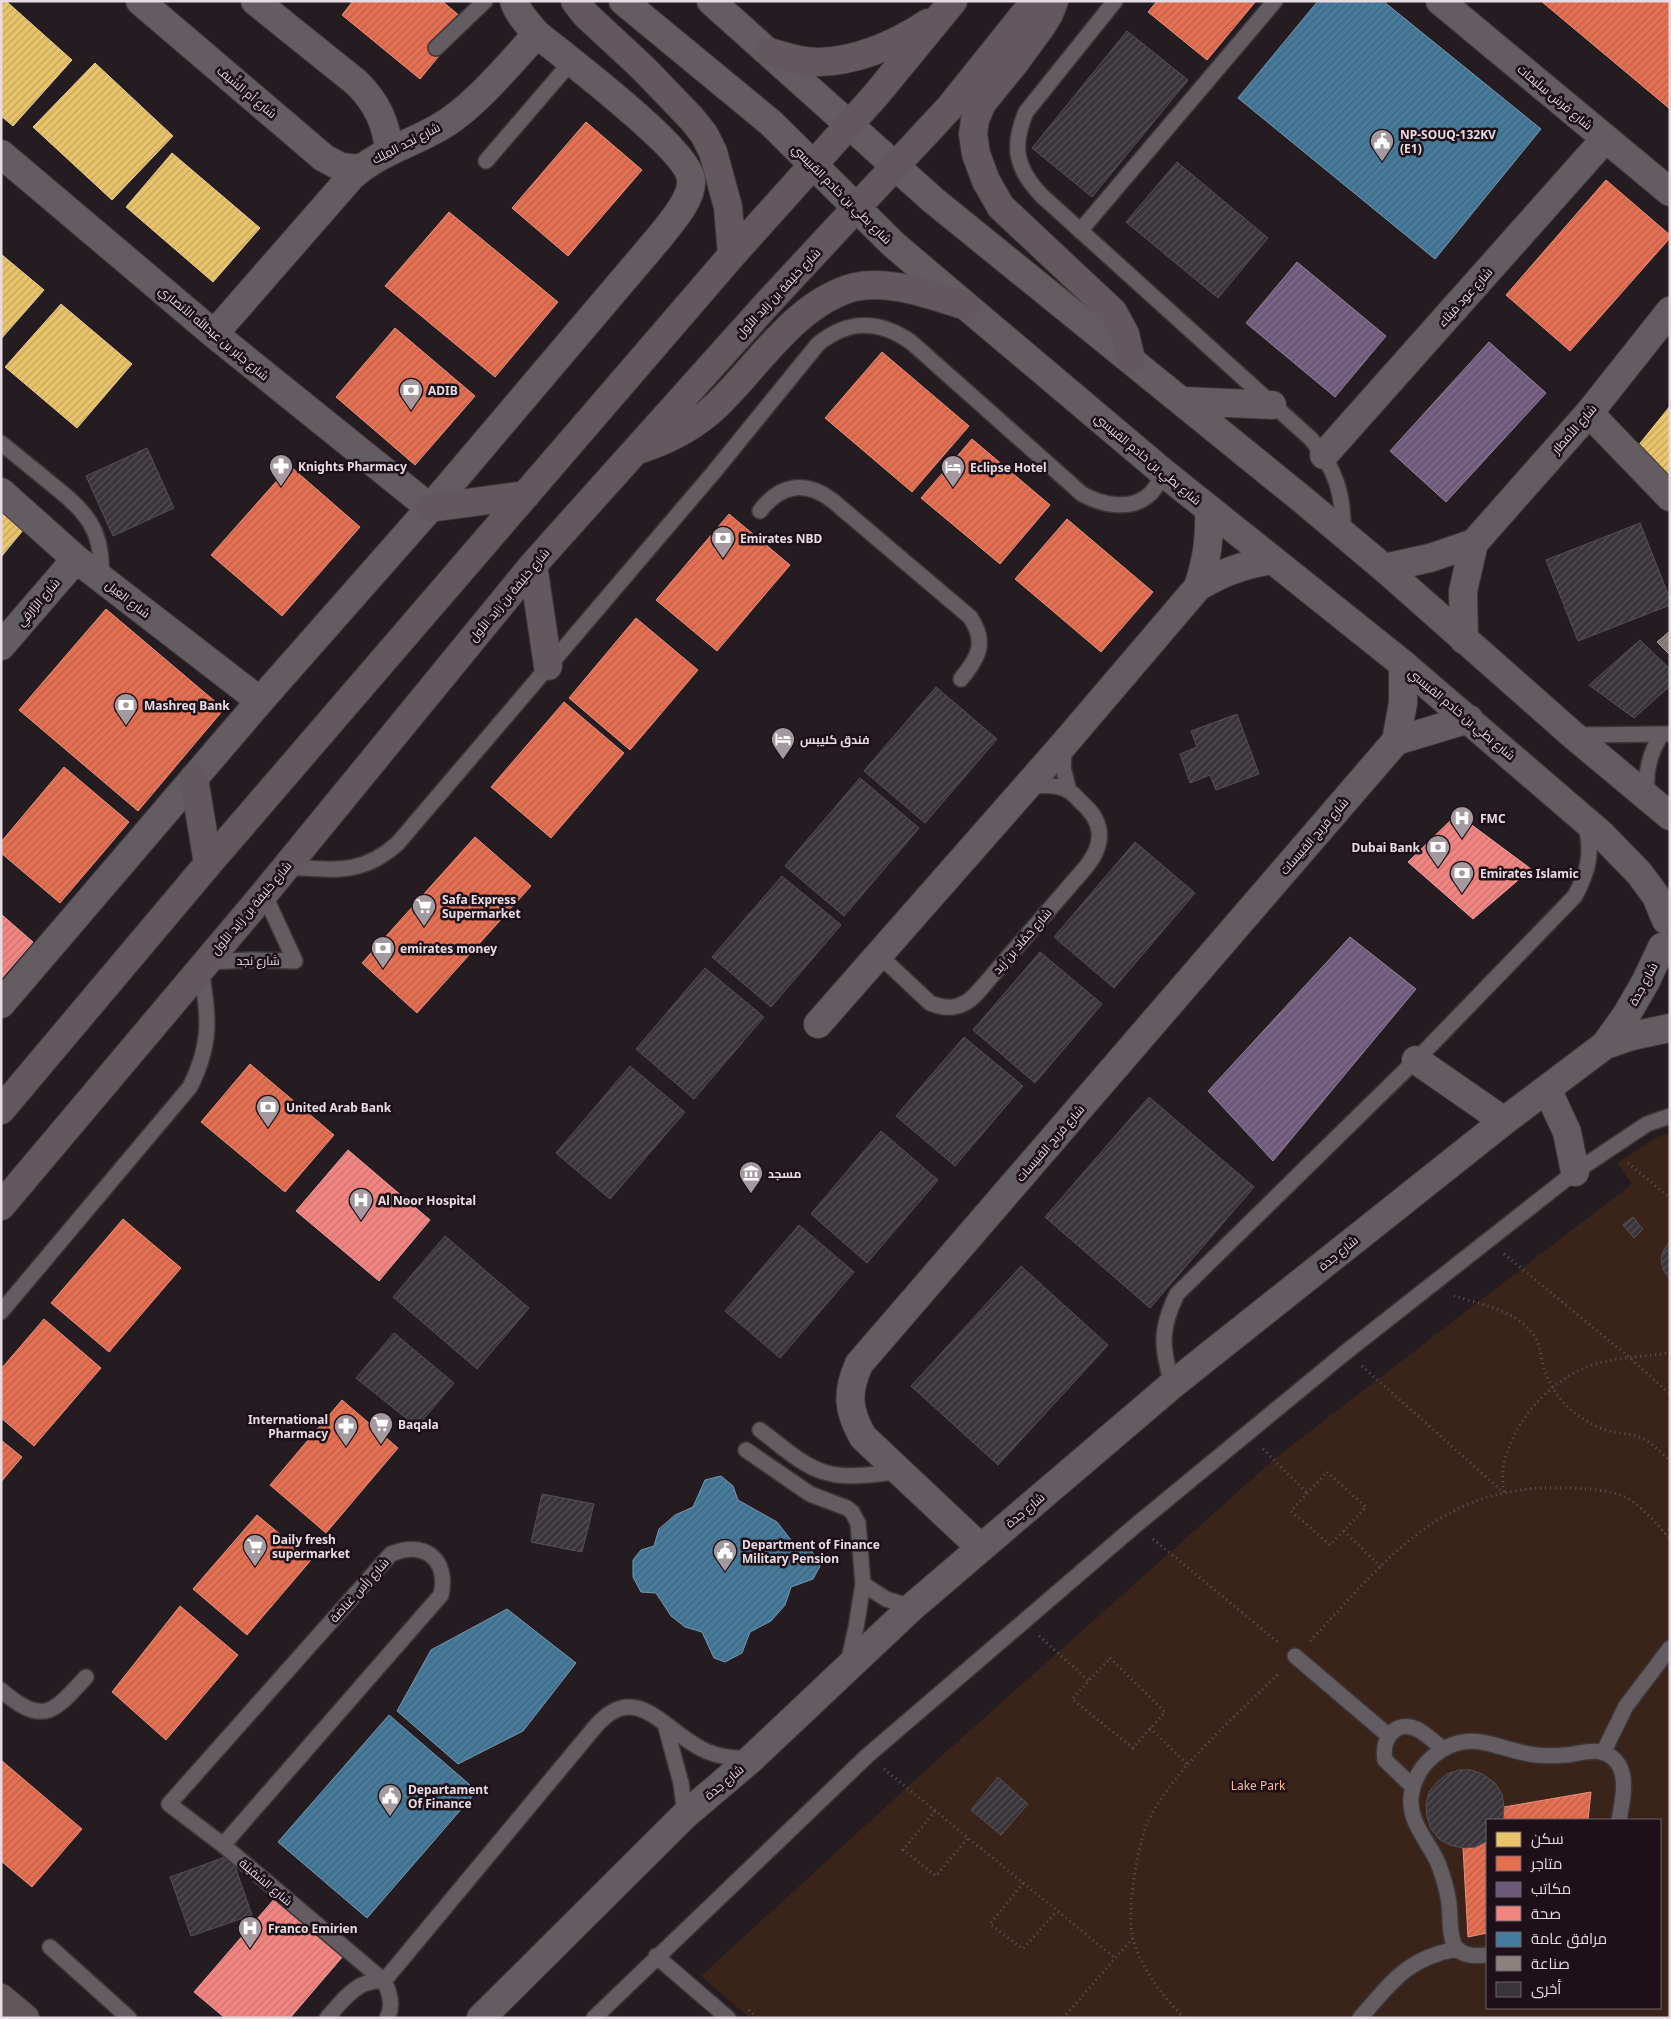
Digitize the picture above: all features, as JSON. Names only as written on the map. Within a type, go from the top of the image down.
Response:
[{"type":"main road","points":[[575,1],[586,15],[643,68],[677,103],[704,134],[712,152],[728,207],[732,255]]},
{"type":"main road","name":"شارع خليفة بن زايد الأول","points":[[1,1206],[264,894],[533,565],[766,304],[956,100],[1035,1]]},
{"type":"main road","points":[[1054,1],[1041,27],[982,103],[975,120],[973,134],[976,154],[986,182],[1001,207],[1113,312],[1125,334],[1131,359]]},
{"type":"main road","points":[[770,52],[794,60],[818,62],[843,60],[887,46],[910,35],[952,3]]},
{"type":"main road","points":[[1,1110],[208,864],[732,255],[875,96],[952,3]]},
{"type":"main road","points":[[635,451],[676,435],[715,407],[794,323],[828,298],[856,287],[881,286],[925,292],[966,306]]},
{"type":"main road","points":[[430,508],[526,495]]},
{"type":"main road","points":[[533,565],[548,666]]},
{"type":"main road","points":[[194,778],[208,864]]},
{"type":"main road","points":[[1,1998],[25,2018]]},
{"type":"street","name":"شارع أم الشِّيف","points":[[140,1],[324,158],[341,166],[360,169]]},
{"type":"street","points":[[256,1],[368,94],[383,121],[389,150]]},
{"type":"street","points":[[1,1004],[260,701],[430,508],[658,239],[679,212],[688,196],[691,180],[686,167],[654,129],[538,34],[516,8],[514,1]]},
{"type":"street","name":"شارع بطي بن خادم القبيسي","points":[[623,1],[771,124],[893,244],[1164,473],[1403,664],[1584,819],[1639,873],[1668,916]]},
{"type":"street","points":[[710,1],[770,52],[934,200],[1183,401],[1384,568],[1573,735],[1670,816]]},
{"type":"street","name":"شارع فَرش سِلَيمات","points":[[1440,1],[1670,192]]},
{"type":"street","name":"شارع نَجد المِلِك","points":[[214,334],[335,193],[360,169],[389,150],[438,128],[452,119],[498,76],[538,34]]},
{"type":"street","name":"شارع عود مَيثاء","points":[[1324,455],[1605,138]]},
{"type":"street","name":"شارع جابر بن عبدالله الأنصاري","points":[[1,154],[214,334],[430,508]]},
{"type":"street","name":"شارع الأمطار","points":[[1464,640],[1464,591],[1467,567],[1474,543],[1589,413],[1670,311]]},
{"type":"street","points":[[1183,401],[1272,405]]},
{"type":"street","points":[[1589,413],[1670,497]]},
{"type":"street","name":"شارع الغِيل","points":[[1,492],[76,559],[260,701]]},
{"type":"street","points":[[1198,587],[1209,545],[1209,510]]},
{"type":"street","name":"شارع الأمطار","points":[[1384,568],[1430,558],[1474,543]]},
{"type":"street","name":"شارع الرَّازقِي","points":[[1,646],[76,559]]},
{"type":"street","points":[[818,1024],[880,956],[1027,787],[1198,587],[1234,569],[1272,560]]},
{"type":"street","points":[[1403,664],[1403,703],[1396,741],[1469,719]]},
{"type":"street","name":"شارع فريج القبيسات","points":[[981,1548],[863,1437],[851,1409],[850,1394],[852,1379],[859,1364],[1396,741]]},
{"type":"street","points":[[1668,916],[1662,947],[1666,971],[1670,978]]},
{"type":"street","name":"شارع جدة","points":[[481,2018],[685,1815],[751,1759],[912,1607],[1172,1385],[1504,1121],[1605,1045],[1627,1014],[1646,981],[1662,947]]},
{"type":"street","name":"شارع جدة","points":[[1605,1045],[1632,1036],[1670,1028]]},
{"type":"street","points":[[1416,1060],[1504,1121]]},
{"type":"street","points":[[1547,1089],[1567,1132],[1575,1172]]},
{"type":"lane","points":[[436,48],[485,1]]},
{"type":"lane","points":[[1115,1],[1026,112],[1018,130],[1017,149],[1021,167],[1030,182],[1080,231],[1311,439],[1324,455],[1334,473],[1344,513],[1343,534]]},
{"type":"lane","points":[[1080,231],[1275,1]]},
{"type":"lane","points":[[486,161],[571,62]]},
{"type":"lane","points":[[285,867],[340,870],[356,868],[386,854],[714,472],[818,344],[830,335],[843,329],[857,325],[872,325],[886,328],[899,334],[1082,494],[1095,501],[1109,505],[1124,505],[1138,501],[1150,494],[1164,473]]},
{"type":"lane","points":[[1,442],[76,504],[87,516],[95,530],[100,546],[101,578]]},
{"type":"lane","points":[[760,511],[777,494],[800,487],[823,493],[833,500],[970,617],[978,633],[979,651],[976,660],[961,679]]},
{"type":"lane","points":[[1573,735],[1665,735]]},
{"type":"lane","points":[[1648,797],[1647,771],[1654,747],[1665,735]]},
{"type":"lane","points":[[1027,787],[1048,786],[1069,791],[1063,767],[1065,743]]},
{"type":"lane","name":"شارع حَمَّاد بن زَيد","points":[[880,956],[930,1002],[940,1007],[951,1008],[961,1006],[970,1000],[1094,857],[1100,833],[1097,821],[1091,811],[1069,791]]},
{"type":"lane","points":[[1172,1385],[1165,1356],[1163,1335],[1168,1314],[1177,1294],[1416,1060],[1575,896],[1584,878],[1589,859],[1589,839],[1584,819]]},
{"type":"lane","name":"شارع نجد","points":[[203,965],[250,960],[296,961],[264,894]]},
{"type":"lane","points":[[1,1312],[190,1088],[200,1067],[206,1045],[208,1022],[203,965]]},
{"type":"lane","points":[[594,2018],[656,1956],[868,1756],[1136,1525],[1346,1352],[1575,1172],[1647,1124],[1670,1116]]},
{"type":"lane","points":[[760,1430],[814,1468],[825,1473],[849,1475],[901,1472]]},
{"type":"lane","points":[[746,1450],[810,1494],[841,1505],[852,1512],[858,1524],[863,1584],[856,1627],[846,1669]]},
{"type":"lane","name":"شارع رَأس غناضة","points":[[169,1804],[391,1554],[404,1548],[419,1549],[432,1556],[441,1567],[444,1581],[441,1595],[222,1845]]},
{"type":"lane","points":[[863,1584],[886,1599],[912,1607]]},
{"type":"lane","points":[[1603,1753],[1626,1706],[1670,1648]]},
{"type":"lane","points":[[1295,1656],[1389,1736]]},
{"type":"lane","points":[[1,1690],[27,1709],[46,1711],[63,1703],[86,1677]]},
{"type":"lane","points":[[384,1981],[603,1718],[622,1707],[632,1707],[648,1711],[683,1739],[704,1750],[727,1758],[751,1759]]},
{"type":"lane","points":[[665,1724],[681,1784],[685,1815]]},
{"type":"lane","points":[[1413,1787],[1386,1760],[1385,1743],[1389,1736],[1394,1730],[1409,1727],[1417,1729],[1443,1749]]},
{"type":"lane","points":[[1486,1955],[1470,1956],[1457,1949],[1450,1936],[1448,1895],[1444,1879],[1434,1856],[1415,1824],[1412,1812],[1413,1787],[1424,1765],[1443,1749],[1467,1742],[1479,1742],[1506,1750],[1536,1755],[1566,1755],[1588,1751],[1603,1753],[1611,1756],[1622,1770],[1619,1819]]},
{"type":"lane","name":"شارع السَّفِينَة","points":[[169,1804],[222,1845],[384,1981]]},
{"type":"lane","points":[[50,1947],[129,2018]]},
{"type":"lane","points":[[1360,2018],[1398,1975],[1411,1965],[1425,1957],[1457,1949]]},
{"type":"lane","points":[[656,1956],[728,2018]]},
{"type":"lane","points":[[327,2018],[351,1991],[358,1986],[376,1981],[384,1981]]},
{"type":"lane","points":[[384,1981],[388,1989],[391,2005],[391,2012],[387,2018]]},
{"type":"path","points":[[1625,1160],[1670,1198]]},
{"type":"path","points":[[1487,1241],[1630,1358],[1670,1394]]},
{"type":"path","points":[[1429,1288],[1492,1308],[1508,1314],[1521,1322],[1532,1333],[1539,1345],[1552,1388],[1562,1402],[1577,1415],[1594,1425],[1612,1432],[1629,1434],[1644,1439],[1670,1461]]},
{"type":"path","points":[[1346,1352],[1504,1492]]},
{"type":"path","points":[[1504,1492],[1503,1471],[1507,1452],[1524,1420],[1552,1388],[1567,1377],[1587,1367],[1608,1361],[1670,1353]]},
{"type":"path","points":[[1247,1433],[1307,1493]]},
{"type":"path","points":[[1326,1472],[1366,1507],[1344,1531],[1330,1545],[1291,1511],[1326,1472]]},
{"type":"path","points":[[1184,2018],[1156,1986],[1133,1938],[1131,1906],[1136,1866],[1146,1826],[1164,1794],[1188,1765],[1381,1567],[1413,1536],[1438,1518],[1469,1502],[1504,1492],[1544,1487],[1582,1488],[1612,1492],[1624,1496],[1635,1503],[1670,1539]]},
{"type":"path","points":[[1136,1525],[1295,1656]]},
{"type":"path","points":[[1665,1534],[1670,1528]]},
{"type":"path","points":[[1344,1531],[1381,1567]]},
{"type":"path","points":[[1023,1621],[1088,1681]]},
{"type":"path","points":[[1110,1658],[1165,1712],[1150,1728],[1133,1748],[1072,1699],[1110,1658]]},
{"type":"path","points":[[1150,1728],[1188,1765]]},
{"type":"path","points":[[868,1756],[1116,1958]]},
{"type":"path","points":[[935,1811],[903,1850],[936,1876],[968,1838]]},
{"type":"path","points":[[1023,1883],[990,1924],[1023,1950],[1057,1911]]},
{"type":"path","points":[[1062,2018],[1133,1938]]},
{"type":"green space","name":"Lake Park","points":[[1670,1133],[1670,2018],[750,2018],[701,1976],[927,1769],[1278,1456],[1632,1184],[1617,1163],[1657,1137]]},
{"type":"building: سكن","points":[[1,1],[6,1],[72,60],[13,126],[1,116]]},
{"type":"building: سكن","points":[[95,63],[173,136],[112,200],[33,127]]},
{"type":"building: سكن","points":[[172,153],[260,228],[213,282],[126,207]]},
{"type":"building: سكن","points":[[1,254],[44,290],[1,339]]},
{"type":"building: سكن","points":[[61,304],[132,364],[77,428],[5,367]]},
{"type":"building: سكن","points":[[1670,406],[1670,482],[1633,452]]},
{"type":"building: سكن","points":[[1,502],[29,523],[1,557]]},
{"type":"building: متاجر","points":[[353,1],[442,1],[467,22],[420,79],[342,15]]},
{"type":"building: متاجر","points":[[1157,1],[1256,1],[1207,60],[1148,12]]},
{"type":"building: متاجر","points":[[1541,1],[1670,1],[1670,109]]},
{"type":"building: متاجر","points":[[586,122],[642,170],[568,256],[512,208]]},
{"type":"building: متاجر","points":[[1606,180],[1670,235],[1670,238],[1570,351],[1506,295]]},
{"type":"building: متاجر","points":[[449,212],[558,302],[495,377],[385,286]]},
{"type":"building: متاجر","points":[[395,328],[475,396],[415,465],[336,397]]},
{"type":"building: متاجر","points":[[882,352],[969,426],[912,492],[825,418]]},
{"type":"building: متاجر","points":[[972,439],[1050,505],[1000,564],[921,498]]},
{"type":"building: متاجر","points":[[290,466],[360,527],[282,616],[211,555]]},
{"type":"building: متاجر","points":[[729,514],[790,565],[717,651],[656,600]]},
{"type":"building: متاجر","points":[[1067,519],[1153,592],[1101,652],[1015,579]]},
{"type":"building: متاجر","points":[[106,609],[224,709],[138,811],[19,710]]},
{"type":"building: متاجر","points":[[636,618],[698,670],[630,750],[569,698]]},
{"type":"building: متاجر","points":[[564,702],[624,753],[551,838],[491,787]]},
{"type":"building: متاجر","points":[[64,767],[129,822],[60,903],[1,853],[1,842]]},
{"type":"building: متاجر","points":[[475,837],[531,886],[417,1013],[362,963]]},
{"type":"building: متاجر","name":"United Arab Bank","points":[[250,1064],[334,1135],[285,1192],[201,1122]]},
{"type":"building: متاجر","points":[[123,1219],[181,1268],[109,1352],[51,1303]]},
{"type":"building: متاجر","points":[[44,1319],[101,1368],[34,1446],[1,1418],[1,1369]]},
{"type":"building: متاجر","points":[[342,1400],[398,1448],[326,1533],[270,1485]]},
{"type":"building: متاجر","points":[[1,1440],[22,1457],[1,1482]]},
{"type":"building: متاجر","points":[[257,1515],[311,1560],[247,1635],[193,1589]]},
{"type":"building: متاجر","points":[[180,1606],[238,1655],[166,1740],[112,1692]]},
{"type":"building: متاجر","points":[[1,1760],[82,1829],[32,1887],[1,1861]]},
{"type":"building: متاجر","points":[[1591,1792],[1588,1819],[1503,1819],[1504,1807]]},
{"type":"building: متاجر","points":[[1486,1842],[1486,1933],[1468,1937],[1463,1848],[1476,1847]]},
{"type":"building: مكاتب","points":[[1297,262],[1386,336],[1335,397],[1246,323]]},
{"type":"building: مكاتب","points":[[1489,342],[1546,393],[1446,502],[1390,451]]},
{"type":"building: مكاتب","points":[[1350,937],[1416,989],[1273,1161],[1208,1091]]},
{"type":"building: صحة","points":[[1457,814],[1531,869],[1473,919],[1408,862]]},
{"type":"building: صحة","points":[[1,914],[33,942],[1,979]]},
{"type":"building: صحة","points":[[348,1150],[430,1220],[379,1281],[296,1211]]},
{"type":"building: صحة","points":[[276,1897],[344,1955],[290,2018],[225,2018],[194,1992]]},
{"type":"building: مرافق عامة","points":[[1318,1],[1383,1],[1541,129],[1435,259],[1238,98]]},
{"type":"building: مرافق عامة","name":"Department of Finance Military Pension","points":[[721,1476],[733,1486],[738,1500],[777,1522],[791,1540],[810,1548],[820,1566],[813,1579],[791,1587],[785,1605],[771,1621],[750,1632],[742,1653],[725,1662],[714,1658],[702,1632],[685,1627],[671,1616],[656,1593],[641,1592],[633,1577],[633,1560],[641,1550],[654,1546],[659,1529],[675,1515],[693,1507],[705,1480]]},
{"type":"building: مرافق عامة","points":[[507,1609],[576,1663],[523,1731],[458,1764],[397,1711],[431,1650]]},
{"type":"building: مرافق عامة","points":[[389,1715],[477,1791],[367,1918],[278,1842]]},
{"type":"building: صناعة","points":[[1670,631],[1670,655],[1657,642]]},
{"type":"building: أخرى","points":[[1127,31],[1188,80],[1092,197],[1032,148]]},
{"type":"building: أخرى","points":[[1177,162],[1268,238],[1218,298],[1126,222]]},
{"type":"building: أخرى","points":[[147,448],[174,508],[113,536],[86,476]]},
{"type":"building: أخرى","points":[[1640,523],[1670,599],[1670,605],[1578,641],[1546,560]]},
{"type":"building: أخرى","points":[[1640,640],[1670,669],[1670,686],[1634,718],[1589,685]]},
{"type":"building: أخرى","points":[[936,687],[997,739],[925,823],[864,771]]},
{"type":"building: أخرى","points":[[1237,714],[1259,774],[1216,790],[1210,775],[1190,783],[1180,754],[1197,747],[1191,731]]},
{"type":"building: أخرى","points":[[860,778],[919,828],[844,916],[785,866]]},
{"type":"building: أخرى","points":[[1135,842],[1195,893],[1114,988],[1054,937]]},
{"type":"building: أخرى","points":[[782,876],[841,925],[771,1007],[712,957]]},
{"type":"building: أخرى","points":[[1040,952],[1102,1004],[1035,1083],[973,1030]]},
{"type":"building: أخرى","points":[[705,968],[764,1017],[694,1099],[636,1049]]},
{"type":"building: أخرى","points":[[964,1037],[1023,1086],[955,1166],[896,1116]]},
{"type":"building: أخرى","points":[[630,1066],[685,1112],[610,1199],[556,1153]]},
{"type":"building: أخرى","points":[[1149,1097],[1254,1187],[1150,1308],[1045,1217]]},
{"type":"building: أخرى","points":[[881,1131],[938,1180],[867,1263],[811,1214]]},
{"type":"building: أخرى","points":[[1633,1217],[1643,1229],[1634,1238],[1623,1225]]},
{"type":"building: أخرى","points":[[799,1225],[854,1272],[780,1358],[725,1311]]},
{"type":"building: أخرى","points":[[445,1236],[529,1308],[477,1369],[393,1297]]},
{"type":"building: أخرى","points":[[1670,1241],[1670,1280],[1663,1269],[1661,1259],[1663,1251]]},
{"type":"building: أخرى","points":[[1021,1266],[1108,1345],[998,1465],[911,1386]]},
{"type":"building: أخرى","points":[[394,1333],[454,1383],[417,1427],[356,1378]]},
{"type":"building: أخرى","points":[[542,1494],[594,1504],[582,1552],[531,1542]]},
{"type":"building: أخرى","points":[[1459,1770],[1472,1770],[1484,1775],[1495,1783],[1502,1794],[1503,1819],[1486,1819],[1486,1842],[1476,1847],[1463,1848],[1450,1845],[1439,1839],[1431,1829],[1427,1817],[1426,1804],[1429,1792],[1447,1774]]},
{"type":"building: أخرى","points":[[998,1777],[1028,1804],[1001,1835],[971,1810]]},
{"type":"building: أخرى","points":[[231,1855],[252,1915],[191,1936],[170,1877]]},
{"type":"place","name":"NP-SOUQ-132KV (E1)","points":[[1382,162]]},
{"type":"place","name":"ADIB","points":[[411,411]]},
{"type":"place","name":"Knights Pharmacy","points":[[281,487]]},
{"type":"place","name":"Eclipse Hotel","points":[[953,488]]},
{"type":"place","name":"Emirates NBD","points":[[723,559]]},
{"type":"place","name":"Mashreq Bank","points":[[126,726]]},
{"type":"place","name":"فندق كليبس","points":[[783,760]]},
{"type":"place","name":"FMC","points":[[1462,839]]},
{"type":"place","name":"Dubai Bank","points":[[1438,868]]},
{"type":"place","name":"Emirates Islamic","points":[[1462,894]]},
{"type":"place","name":"Safa Express Supermarket","points":[[424,927]]},
{"type":"place","name":"emirates money","points":[[383,969]]},
{"type":"place","name":"United Arab Bank","points":[[268,1128]]},
{"type":"place","name":"مسجد","points":[[751,1194]]},
{"type":"place","name":"Al Noor Hospital","points":[[361,1221]]},
{"type":"place","name":"Baqala","points":[[381,1445]]},
{"type":"place","name":"International Pharmacy","points":[[346,1447]]},
{"type":"place","name":"Daily fresh supermarket","points":[[255,1567]]},
{"type":"place","name":"Department of Finance Military Pension","points":[[725,1572]]},
{"type":"place","name":"Departament Of Finance","points":[[390,1817]]},
{"type":"place","name":"Franco Emirien","points":[[250,1949]]}]
